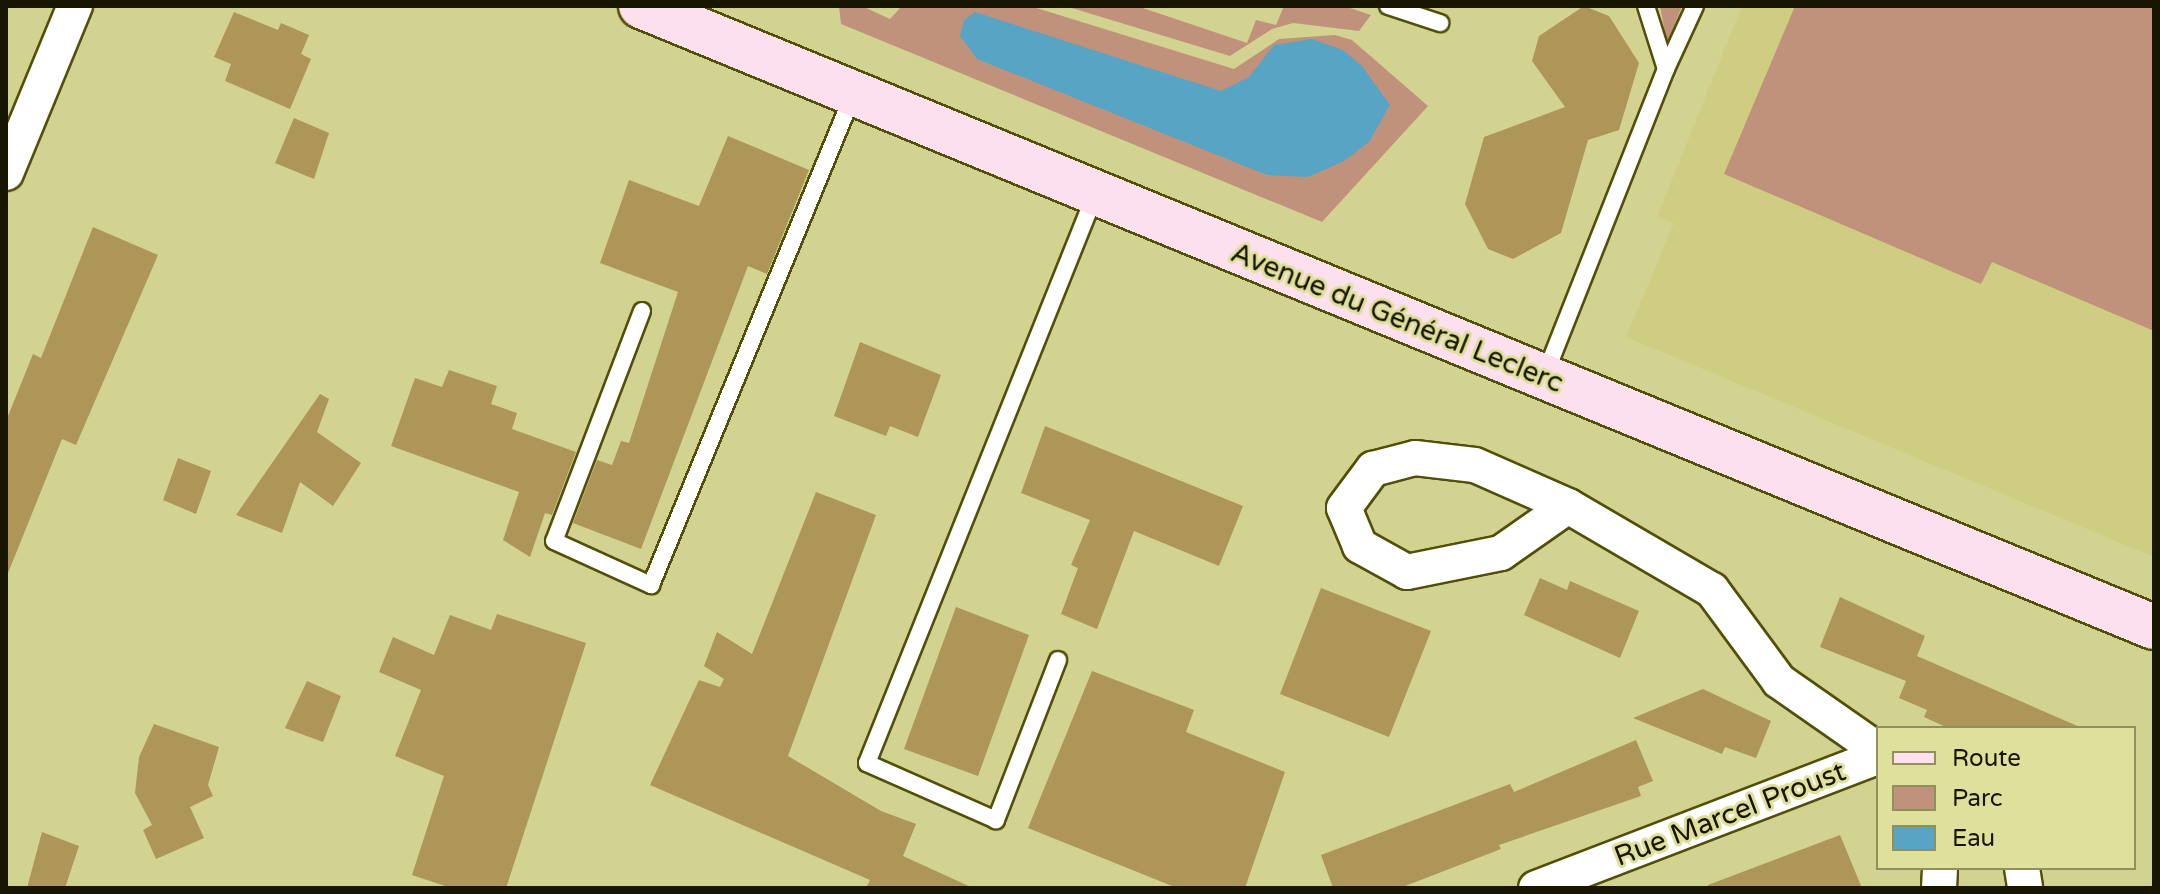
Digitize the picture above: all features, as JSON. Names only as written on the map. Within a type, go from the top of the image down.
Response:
[{"type":"main road","name":"Avenue du Général Leclerc","points":[[641,6],[2154,627]]},
{"type":"street","points":[[6,173],[75,6]]},
{"type":"street","points":[[1568,506],[1501,553],[1407,572],[1360,546],[1344,508],[1373,469],[1415,458],[1475,465],[1568,506],[1712,590],[1779,681],[1876,749]]},
{"type":"street","name":"Rue Marcel Proust","points":[[1536,888],[1876,758]]},
{"type":"lane","points":[[1388,6],[1440,23]]},
{"type":"lane","points":[[1646,6],[1666,69]]},
{"type":"lane","points":[[1544,378],[1666,69],[1695,6]]},
{"type":"lane","points":[[642,311],[554,541],[651,585],[853,93]]},
{"type":"lane","points":[[1058,660],[996,820],[867,763],[1096,194]]},
{"type":"shaded area","points":[[1742,6],[2154,6],[2154,557],[1626,337],[1674,223],[1657,217]]},
{"type":"green space","points":[[839,6],[862,6],[890,19],[902,6],[1030,6],[1234,69],[1279,39],[1335,35],[1352,40],[1428,106],[1322,222],[841,24]]},
{"type":"green space","points":[[1065,6],[1137,6],[1247,43],[1256,20],[1276,25],[1284,6],[1344,6],[1371,15],[1359,31],[1293,23],[1272,29],[1230,56]]},
{"type":"green space","points":[[1660,6],[1682,6],[1667,44]]},
{"type":"green space","points":[[1795,6],[2154,6],[2154,331],[1992,262],[1981,284],[1724,174]]},
{"type":"water","points":[[975,12],[1221,91],[1249,77],[1274,45],[1312,39],[1343,50],[1362,66],[1390,105],[1369,142],[1344,161],[1308,177],[1267,175],[977,59],[960,36],[964,20]]},
{"type":"building","points":[[1584,6],[1609,16],[1639,63],[1619,130],[1588,140],[1561,233],[1513,259],[1488,249],[1465,204],[1484,137],[1565,107],[1532,61],[1539,36]]},
{"type":"building","points":[[234,12],[278,30],[281,23],[309,35],[301,54],[311,59],[290,109],[225,81],[231,64],[214,57]]},
{"type":"building","points":[[294,118],[329,133],[314,179],[275,163]]},
{"type":"building","points":[[728,136],[809,170],[767,274],[748,266],[641,549],[573,523],[597,460],[612,465],[621,441],[629,443],[678,292],[600,263],[629,180],[699,206]]},
{"type":"building","points":[[93,227],[158,255],[76,445],[62,439],[6,578],[6,421],[33,354],[41,358]]},
{"type":"building","points":[[860,342],[941,375],[918,437],[890,426],[886,436],[834,416]]},
{"type":"building","points":[[449,370],[497,386],[491,404],[517,413],[512,429],[576,452],[552,515],[545,513],[530,557],[503,540],[519,492],[391,446],[415,378],[442,387]]},
{"type":"building","points":[[320,394],[329,399],[317,432],[361,463],[333,506],[300,482],[282,533],[236,515]]},
{"type":"building","points":[[1045,426],[1243,506],[1219,566],[1134,531],[1097,629],[1061,614],[1078,568],[1071,565],[1090,520],[1021,493]]},
{"type":"building","points":[[178,458],[211,471],[196,514],[163,500]]},
{"type":"building","points":[[816,492],[876,515],[788,756],[881,811],[916,824],[903,856],[973,888],[866,888],[870,880],[650,785],[699,680],[720,687],[724,679],[704,666],[717,632],[752,654]]},
{"type":"building","points":[[1540,578],[1567,590],[1570,581],[1639,611],[1620,658],[1524,615]]},
{"type":"building","points":[[1321,588],[1431,631],[1389,737],[1280,694]]},
{"type":"building","points":[[1840,597],[1925,636],[1917,656],[2077,726],[1944,726],[1924,717],[1927,710],[1899,698],[1906,681],[1820,647]]},
{"type":"building","points":[[956,607],[1029,635],[978,776],[904,749]]},
{"type":"building","points":[[497,614],[586,643],[506,888],[451,888],[412,875],[444,776],[395,756],[421,690],[379,672],[393,637],[434,655],[450,615],[491,630]]},
{"type":"building","points":[[1092,671],[1194,710],[1186,732],[1285,772],[1245,888],[1177,888],[1028,828]]},
{"type":"building","points":[[307,681],[341,696],[323,742],[285,728]]},
{"type":"building","points":[[1703,689],[1771,721],[1756,758],[1725,747],[1722,754],[1633,718]]},
{"type":"building","points":[[154,724],[219,747],[208,785],[213,796],[190,807],[204,838],[156,859],[143,830],[152,825],[135,793],[139,757]]},
{"type":"building","points":[[1636,740],[1653,781],[1638,787],[1641,796],[1499,845],[1501,849],[1400,888],[1333,888],[1321,855],[1510,784],[1514,792]]},
{"type":"building","points":[[42,832],[79,846],[65,888],[27,888]]},
{"type":"building","points":[[1840,835],[1862,888],[1708,888],[1708,885]]}]
